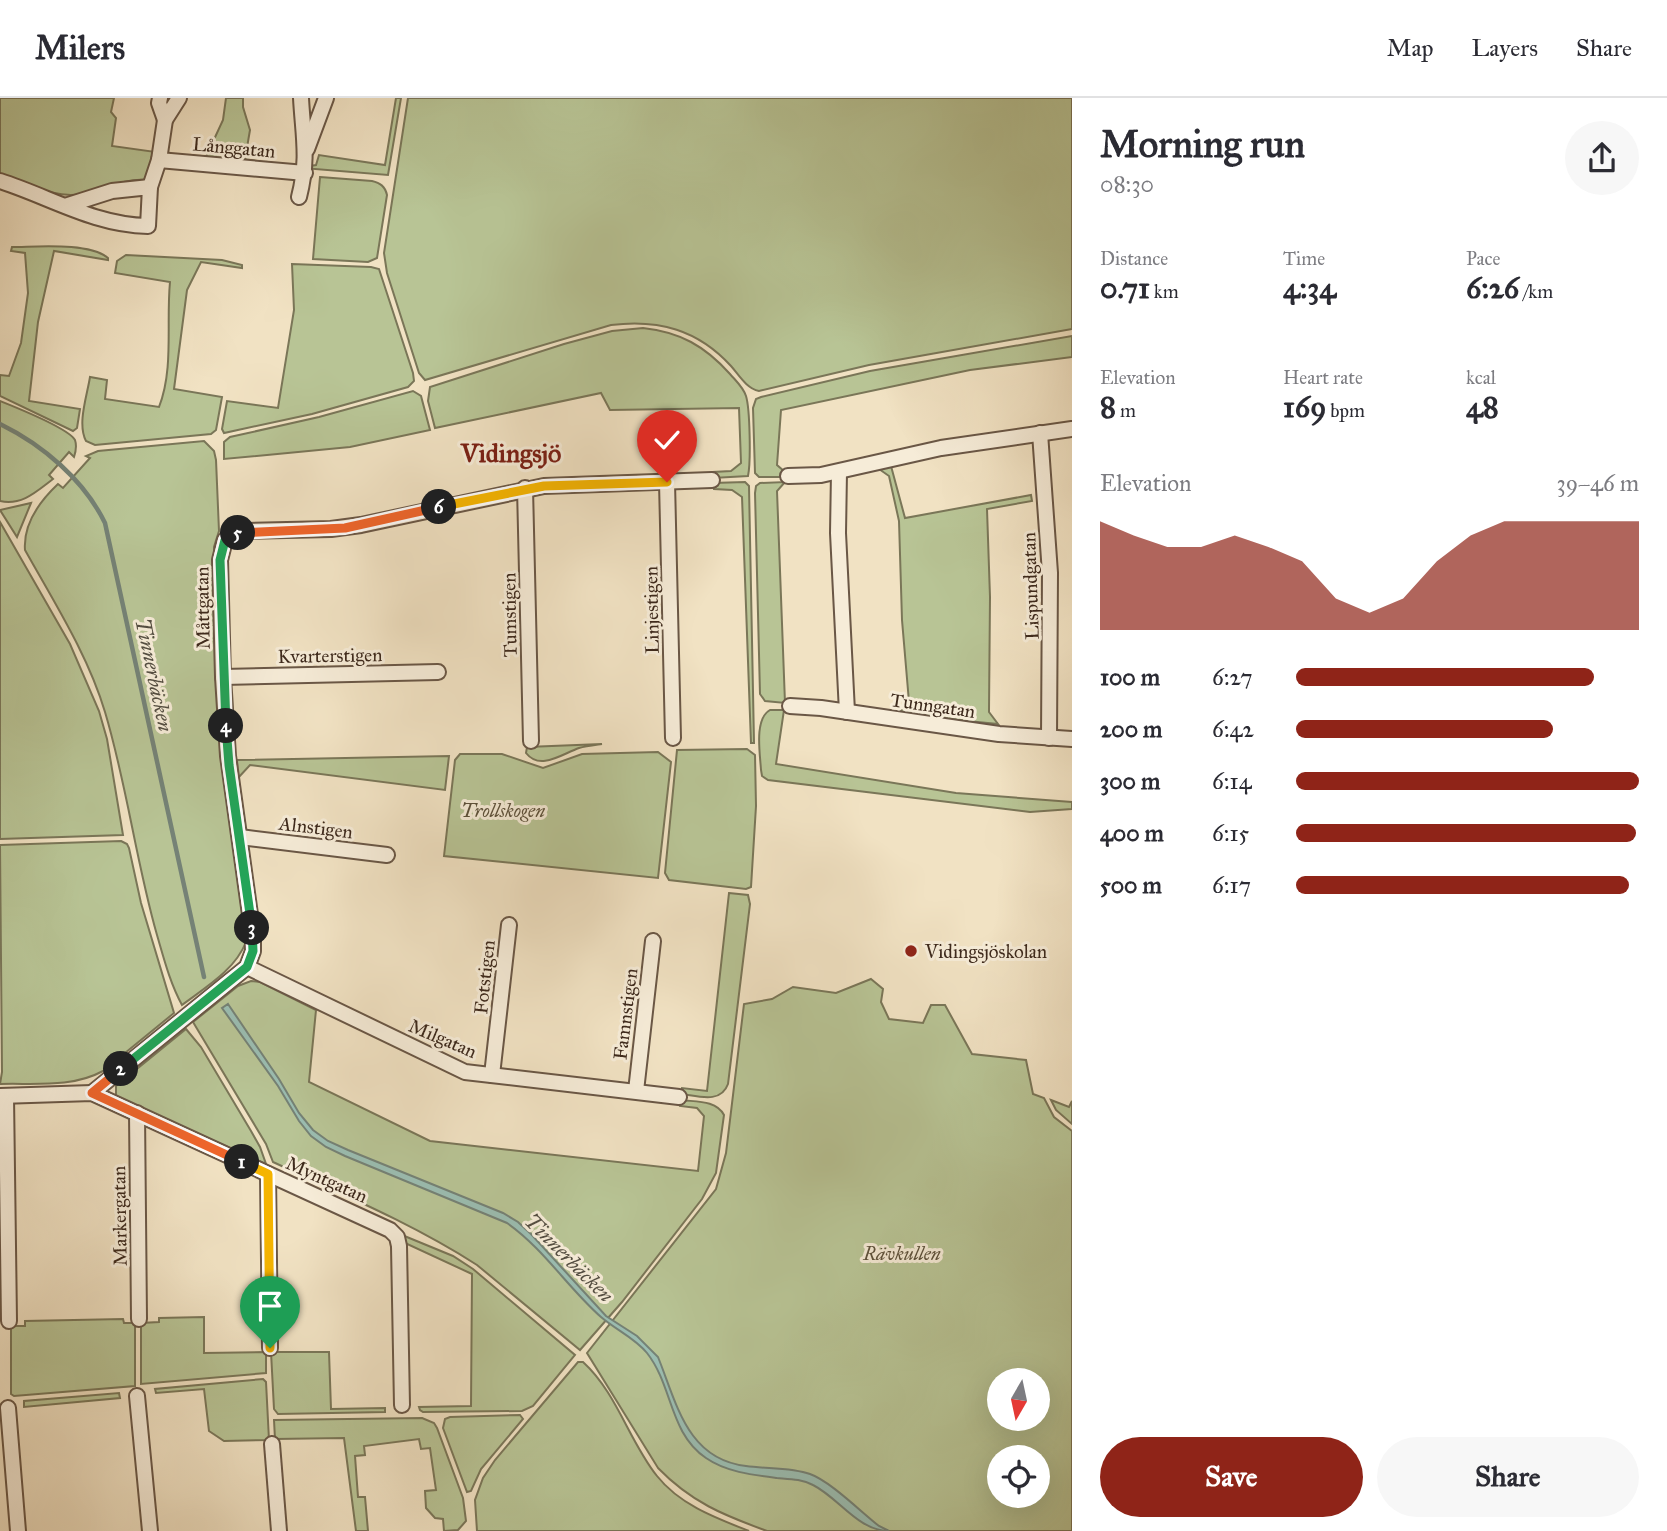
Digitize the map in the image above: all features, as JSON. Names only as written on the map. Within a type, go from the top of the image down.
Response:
[{"type":"street","points":[[160,98],[165,120]]},
{"type":"street","points":[[0,181],[93,218],[148,226],[150,187],[159,160],[165,120],[179,98]]},
{"type":"street","name":"Långgatan","points":[[299,197],[305,173],[306,152],[300,98]]},
{"type":"street","name":"Långgatan","points":[[306,152],[326,98]]},
{"type":"street","name":"Långgatan","points":[[159,160],[305,173]]},
{"type":"street","points":[[65,206],[111,191],[150,187]]},
{"type":"street","points":[[788,476],[821,475],[941,449],[1072,429]]},
{"type":"street","name":"Lispundgatan","points":[[1040,433],[1050,573],[1049,738]]},
{"type":"street","points":[[839,471],[838,533],[847,712]]},
{"type":"street","name":"Måttgatan","points":[[247,967],[253,951],[253,936],[229,765],[223,677],[220,560],[222,545],[230,536],[245,531],[345,528],[525,488],[712,480]]},
{"type":"street","name":"Linjestigen","points":[[667,482],[673,738]]},
{"type":"street","name":"Tumstigen","points":[[525,488],[531,741]]},
{"type":"street","name":"Kvarterstigen","points":[[223,677],[438,672]]},
{"type":"street","name":"Tunngatan","points":[[790,706],[949,728],[1072,739]]},
{"type":"street","name":"Alnstigen","points":[[240,837],[387,855]]},
{"type":"street","name":"Fotstigen","points":[[492,1075],[509,925]]},
{"type":"street","name":"Famnstigen","points":[[636,1091],[653,941]]},
{"type":"street","points":[[92,1093],[247,967]]},
{"type":"street","name":"Milgatan","points":[[247,967],[465,1072],[680,1097]]},
{"type":"street","name":"Myntgatan","points":[[3,1096],[92,1093],[385,1226],[397,1237],[402,1405]]},
{"type":"street","points":[[3,1096],[9,1321]]},
{"type":"street","name":"Markergatan","points":[[137,1114],[139,1318]]},
{"type":"street","points":[[268,1174],[270,1348]]},
{"type":"street","points":[[137,1396],[150,1531]]},
{"type":"street","points":[[8,1408],[18,1531]]},
{"type":"street","points":[[272,1444],[279,1531]]},
{"type":"green space","points":[[0,98],[114,98],[111,112],[116,118],[112,146],[205,159],[223,120],[226,98],[243,98],[250,130],[245,159],[292,167],[156,156],[146,180],[121,182],[81,194],[50,192],[0,175]]},
{"type":"green space","points":[[396,98],[401,98],[388,175],[299,168],[316,165],[319,155],[385,165]]},
{"type":"green space","points":[[408,98],[1072,98],[1072,329],[869,365],[759,391],[747,384],[718,354],[691,336],[661,326],[611,325],[425,380],[419,373],[387,273],[384,253]]},
{"type":"green space","points":[[320,177],[372,181],[383,187],[387,195],[377,258],[368,262],[313,259]]},
{"type":"green space","points":[[12,247],[76,247],[108,258],[54,251],[38,322],[29,401],[80,409],[77,428],[73,431],[0,396],[0,375],[9,376],[21,343],[28,293],[25,253],[11,251]]},
{"type":"green space","points":[[126,255],[222,260],[242,265],[242,268],[201,262],[187,290],[174,389],[222,397],[216,430],[211,434],[95,445],[86,441],[82,426],[90,377],[107,380],[105,399],[159,407],[164,392],[168,362],[170,282],[115,273],[117,261]]},
{"type":"green space","points":[[292,264],[379,269],[414,381],[408,387],[312,414],[224,433],[222,429],[227,401],[278,408],[294,310]]},
{"type":"green space","points":[[643,328],[669,333],[701,348],[721,364],[741,387],[746,396],[748,412],[748,476],[713,478],[713,472],[731,471],[741,463],[739,408],[610,410],[601,393],[435,428],[428,401],[430,387],[564,344],[612,331]]},
{"type":"green space","points":[[1072,336],[1072,357],[970,370],[781,410],[777,465],[785,472],[785,477],[759,477],[755,473],[753,408],[756,399],[870,371]]},
{"type":"green space","points":[[413,391],[421,396],[430,430],[350,447],[224,459],[224,442],[230,437],[319,417]]},
{"type":"green space","points":[[0,401],[62,430],[75,440],[76,444],[74,457],[69,452],[49,475],[53,479],[35,493],[8,502],[0,501]]},
{"type":"green space","points":[[204,441],[214,451],[216,460],[219,531],[214,547],[216,677],[222,760],[246,942],[227,969],[182,1005],[157,935],[119,767],[98,691],[70,629],[25,550],[25,540],[39,505],[58,484],[63,488],[90,458],[86,456],[98,451]]},
{"type":"green space","points":[[891,466],[905,518],[1031,495],[1032,501],[987,509],[990,597],[989,712],[998,724],[900,711],[909,702],[902,620],[899,521],[889,476],[879,469]]},
{"type":"green space","points":[[745,482],[749,486],[754,743],[751,743],[742,497],[732,490],[714,489],[713,483]]},
{"type":"green space","points":[[785,482],[777,491],[785,703],[765,701],[760,694],[755,493],[756,486],[760,483]]},
{"type":"green space","points":[[31,503],[17,537],[0,510]]},
{"type":"green space","points":[[0,522],[70,644],[99,711],[107,739],[123,835],[0,839]]},
{"type":"green space","points":[[770,710],[784,710],[776,764],[956,793],[1072,802],[1072,809],[1030,812],[768,780],[762,776],[759,737],[762,721]]},
{"type":"green space","points":[[602,744],[579,748],[544,761],[538,761],[526,753],[527,747]]},
{"type":"green space","points":[[747,749],[755,755],[756,806],[751,887],[746,889],[669,880],[665,873],[677,750]]},
{"type":"green space","name":"Trollskogen","points":[[658,752],[671,762],[658,878],[444,856],[455,760],[460,754],[502,754],[543,768],[582,754]]},
{"type":"green space","points":[[449,756],[445,790],[250,765],[238,778],[237,760]]},
{"type":"green space","points":[[121,841],[129,848],[141,903],[174,1013],[103,1071],[91,1076],[53,1084],[0,1084],[0,845]]},
{"type":"green space","points":[[729,893],[748,895],[750,904],[728,1084],[725,1090],[715,1096],[681,1094],[682,1088],[707,1091]]},
{"type":"green space","name":"Rävkullen","points":[[871,979],[883,989],[881,1002],[889,1019],[923,1023],[931,1005],[945,1005],[972,1054],[1026,1060],[1033,1094],[1044,1098],[1054,1117],[1072,1131],[1072,1531],[767,1531],[708,1506],[670,1480],[658,1468],[587,1353],[716,1189],[726,1153],[744,1004],[772,999],[793,987],[836,993]]},
{"type":"green space","points":[[251,981],[260,982],[316,1010],[309,1082],[430,1141],[698,1171],[704,1116],[697,1108],[680,1106],[681,1100],[699,1102],[711,1104],[724,1115],[716,1173],[702,1199],[622,1302],[580,1350],[477,1265],[453,1250],[403,1223],[273,1162],[266,1144],[193,1022],[238,986]]},
{"type":"green space","points":[[186,1029],[201,1047],[251,1131],[266,1164],[116,1097],[116,1086]]},
{"type":"green space","points":[[1051,1100],[1069,1107],[1072,1101],[1072,1124],[1056,1110]]},
{"type":"green space","points":[[402,1235],[453,1256],[473,1269],[575,1355],[533,1406],[522,1411],[420,1410],[419,1407],[471,1406],[472,1274],[405,1243]]},
{"type":"green space","points":[[204,1317],[204,1353],[266,1352],[266,1373],[141,1384],[141,1323],[159,1322],[159,1318]]},
{"type":"green space","points":[[123,1319],[124,1323],[135,1323],[135,1386],[14,1396],[11,1394],[11,1326],[25,1326],[25,1321]]},
{"type":"green space","points":[[271,1352],[329,1352],[331,1409],[385,1408],[385,1412],[278,1414],[274,1409]]},
{"type":"green space","points":[[578,1362],[583,1362],[605,1388],[638,1448],[666,1486],[699,1510],[749,1531],[477,1531],[475,1500],[483,1478],[495,1460]]},
{"type":"green space","points":[[263,1379],[266,1382],[269,1440],[224,1441],[209,1431],[204,1389],[156,1393],[155,1389]]},
{"type":"green space","points":[[119,1393],[120,1398],[24,1407],[24,1401]]},
{"type":"green space","points":[[520,1415],[523,1419],[481,1469],[471,1491],[467,1492],[443,1428],[445,1419]]},
{"type":"green space","points":[[422,1418],[434,1423],[437,1428],[463,1498],[466,1521],[458,1530],[444,1531],[443,1519],[435,1518],[426,1508],[425,1491],[436,1490],[430,1448],[421,1449],[419,1439],[364,1446],[365,1455],[355,1456],[358,1497],[365,1497],[368,1531],[356,1531],[344,1438],[275,1439],[274,1420]]},
{"type":"water","points":[[228,1004],[313,1130],[328,1141],[348,1150],[503,1213],[531,1234],[606,1316],[637,1336],[658,1357],[687,1426],[697,1441],[710,1453],[746,1466],[787,1469],[810,1474],[827,1483],[879,1526],[889,1531],[878,1530],[858,1520],[809,1483],[740,1472],[722,1467],[706,1458],[685,1436],[662,1380],[647,1353],[589,1306],[520,1233],[507,1223],[345,1156],[311,1136],[222,1008]]},
{"type":"waterway","name":"Tinnerbäcken","points":[[0,424],[32,442],[61,465],[86,492],[105,523],[204,977]]},
{"type":"place","name":"Vidingsjöskolan","points":[[911,951]]},
{"type":"district","name":"Vidingsjö","points":[[511,453]]},
{"type":"route","points":[[270,1348],[268,1174],[92,1093],[247,967],[253,951],[228,756],[223,677],[220,560],[222,545],[230,536],[245,531],[345,528],[525,488],[667,482]]}]
